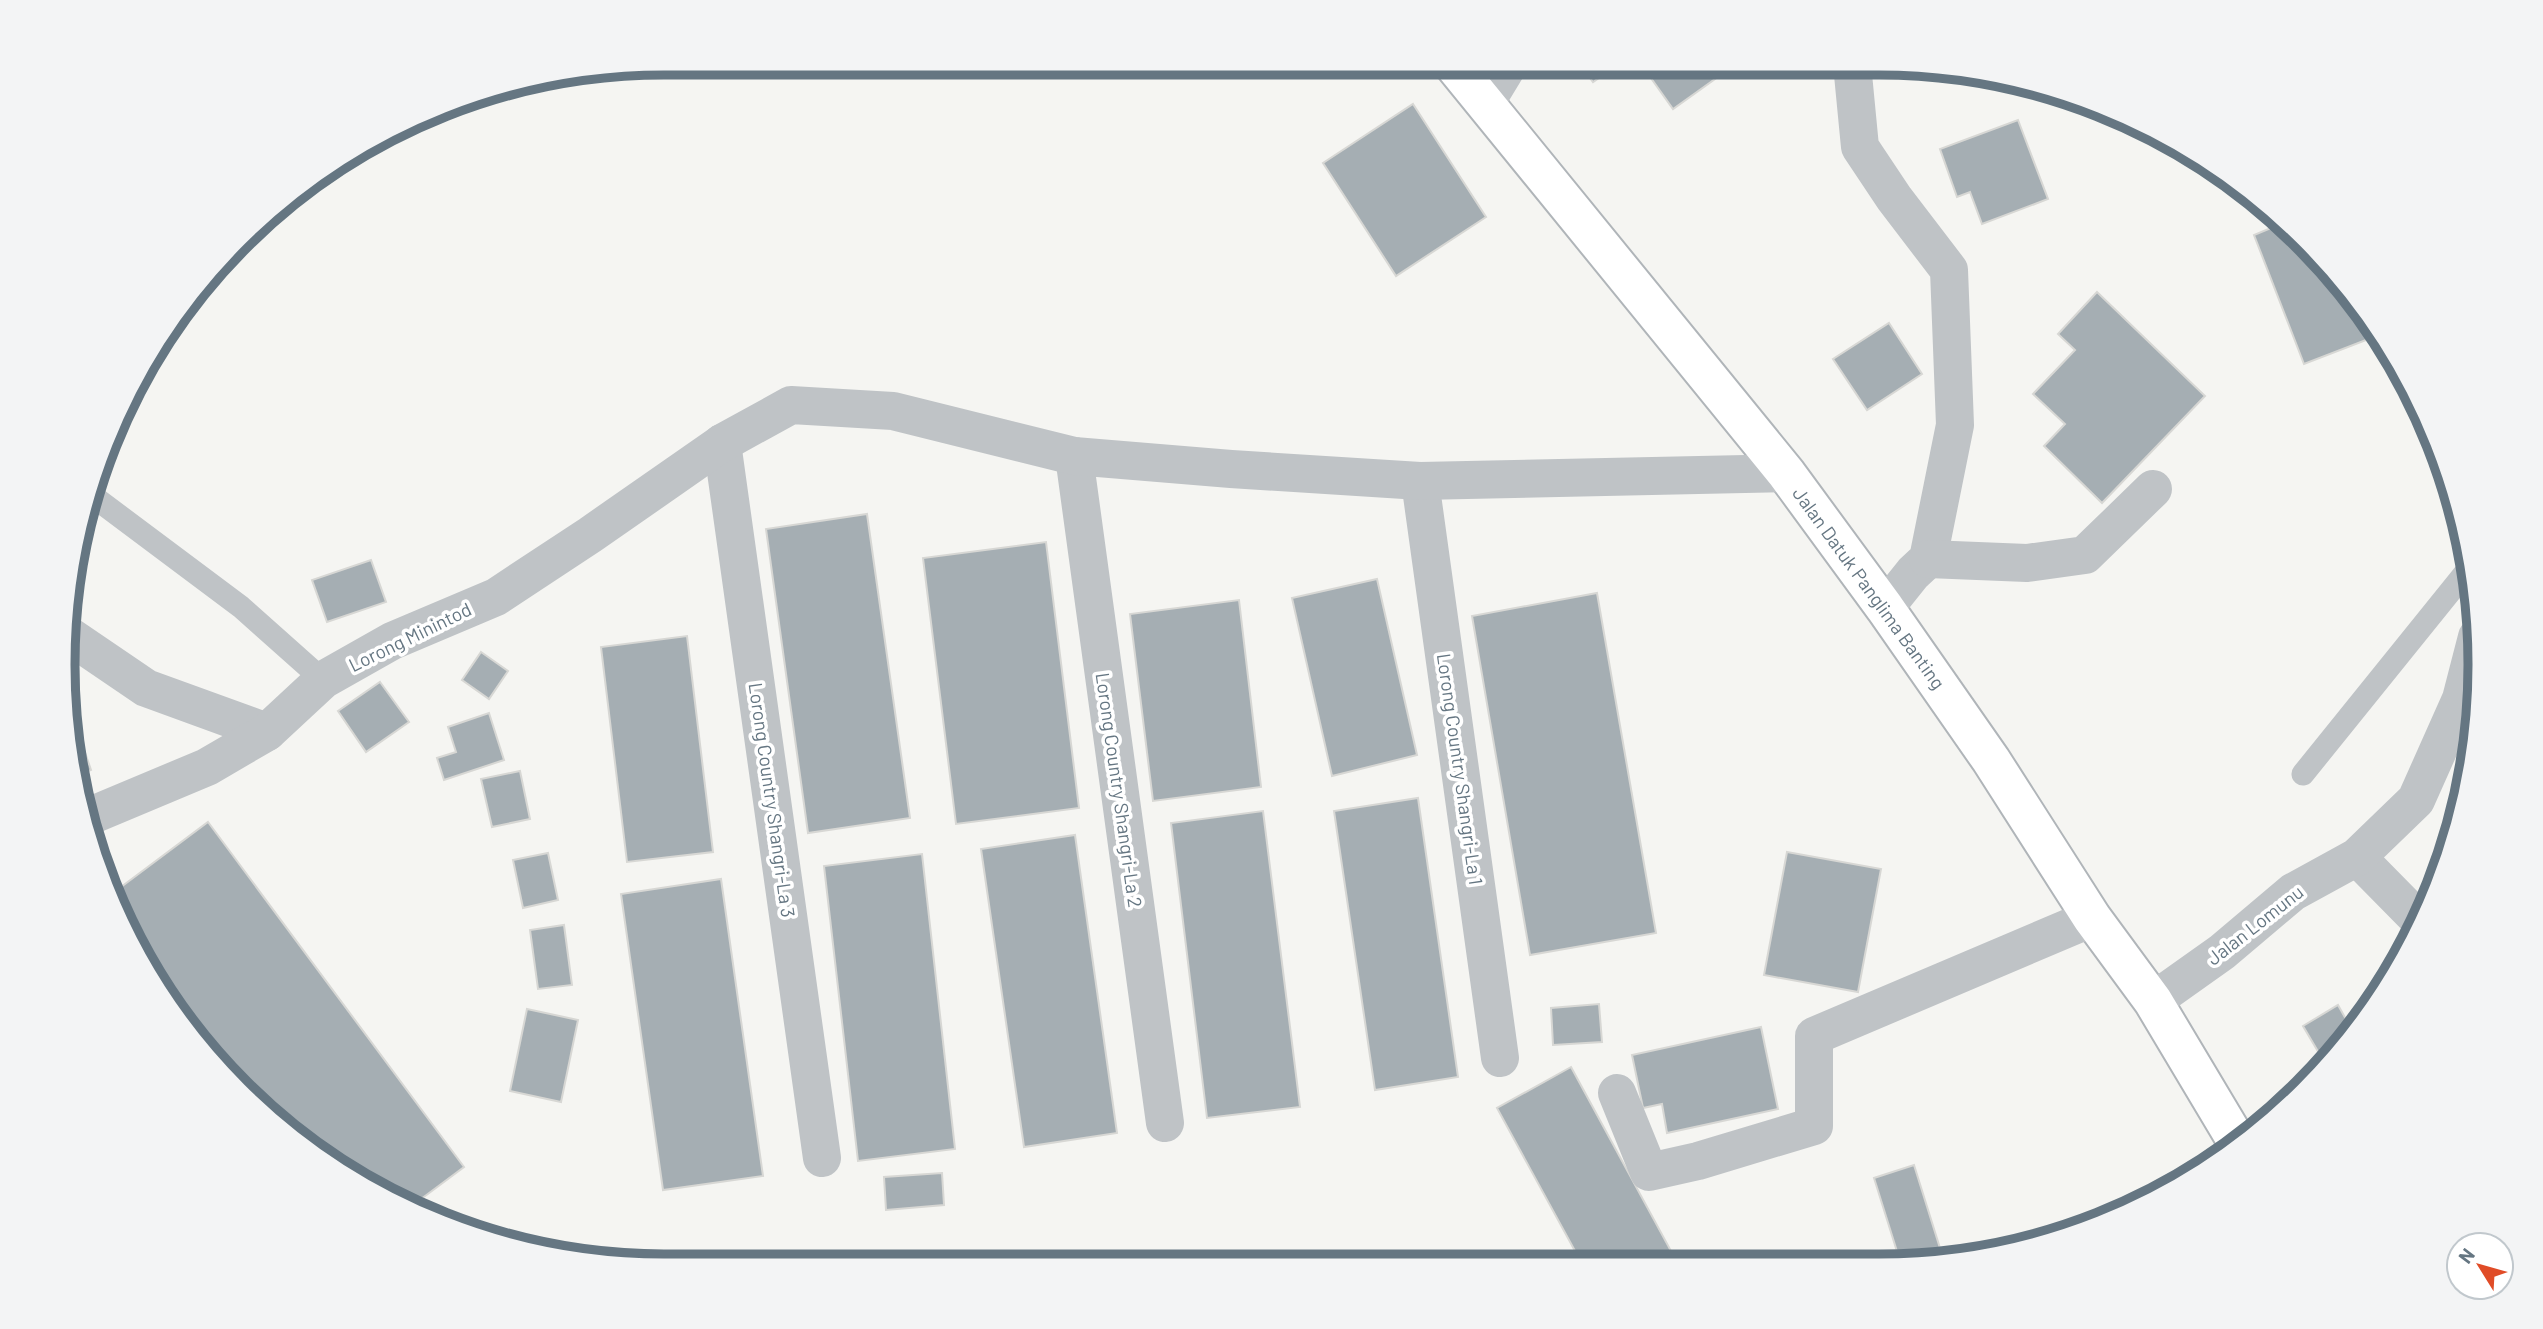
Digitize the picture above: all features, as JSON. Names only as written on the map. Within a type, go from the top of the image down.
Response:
[{"type":"main road","name":"Jalan Datuk Panglima Banting","points":[[1463,75],[1786,473],[1885,608],[1991,760],[2092,918],[2153,1001],[2233,1135]]},
{"type":"street","points":[[1486,102],[1502,75]]},
{"type":"street","points":[[1853,75],[1860,147],[1894,198],[1949,270],[1955,425],[1928,559],[1885,608]]},
{"type":"street","name":"Lorong Minintod","points":[[94,814],[207,766],[267,732],[323,680],[392,641],[496,597],[722,443],[791,405],[893,411],[1074,456],[1420,481],[1786,473]]},
{"type":"street","name":"Lorong Country Shangri-La 3","points":[[722,443],[822,1158]]},
{"type":"street","name":"Lorong Country Shangri-La 2","points":[[1074,456],[1165,1123]]},
{"type":"street","name":"Lorong Country Shangri-La 1","points":[[1420,481],[1500,1058]]},
{"type":"street","points":[[1928,559],[2027,563],[2085,555],[2153,489]]},
{"type":"street","points":[[76,641],[146,688],[267,732]]},
{"type":"street","name":"Jalan Lomunu","points":[[2153,1001],[2222,952],[2293,892],[2357,857],[2416,800],[2461,699],[2468,671]]},
{"type":"street","points":[[2357,857],[2412,913]]},
{"type":"street","points":[[1617,1093],[1649,1172],[1698,1161],[1814,1126],[1814,1036],[2092,918]]},
{"type":"lane","points":[[99,501],[241,607],[323,680]]},
{"type":"lane","points":[[2303,774],[2461,578]]},
{"type":"building","points":[[1588,75],[1603,75],[1593,82]]},
{"type":"building","points":[[1649,75],[1721,75],[1673,109]]},
{"type":"building","points":[[1413,104],[1486,217],[1396,276],[1323,163]]},
{"type":"building","points":[[2018,120],[2048,199],[1982,224],[1970,192],[1957,197],[1940,149]]},
{"type":"building","points":[[2273,227],[2322,276],[2369,339],[2304,364],[2254,235]]},
{"type":"building","points":[[2097,292],[2205,396],[2102,503],[2044,446],[2065,424],[2033,394],[2075,350],[2058,334]]},
{"type":"building","points":[[1889,323],[1922,374],[1867,410],[1833,359]]},
{"type":"building","points":[[867,514],[910,818],[808,833],[766,529]]},
{"type":"building","points":[[1046,542],[1079,808],[956,824],[923,558]]},
{"type":"building","points":[[371,560],[386,602],[327,622],[312,580]]},
{"type":"building","points":[[1377,579],[1417,755],[1332,776],[1292,598]]},
{"type":"building","points":[[1597,593],[1656,933],[1530,955],[1472,616]]},
{"type":"building","points":[[1239,600],[1261,787],[1153,801],[1130,614]]},
{"type":"building","points":[[687,636],[713,852],[627,862],[601,647]]},
{"type":"building","points":[[481,652],[508,671],[489,699],[462,680]]},
{"type":"building","points":[[380,682],[409,722],[366,752],[338,711]]},
{"type":"building","points":[[489,713],[504,760],[444,780],[437,758],[456,752],[448,727]]},
{"type":"building","points":[[80,737],[91,770],[86,772]]},
{"type":"building","points":[[520,771],[530,819],[492,827],[481,779]]},
{"type":"building","points":[[1418,798],[1458,1077],[1375,1090],[1334,811]]},
{"type":"building","points":[[1263,811],[1300,1107],[1207,1118],[1171,823]]},
{"type":"building","points":[[208,822],[464,1167],[420,1200],[370,1175],[337,1154],[276,1108],[221,1053],[197,1023],[154,959],[119,888]]},
{"type":"building","points":[[1075,835],[1117,1133],[1024,1147],[981,849]]},
{"type":"building","points":[[1787,852],[1881,869],[1858,992],[1764,975]]},
{"type":"building","points":[[548,853],[558,900],[523,908],[513,860]]},
{"type":"building","points":[[922,854],[955,1149],[858,1161],[824,866]]},
{"type":"building","points":[[721,879],[763,1176],[663,1190],[621,894]]},
{"type":"building","points":[[564,925],[572,985],[538,989],[530,930]]},
{"type":"building","points":[[1599,1004],[1602,1042],[1553,1045],[1551,1008]]},
{"type":"building","points":[[2338,1005],[2347,1021],[2320,1055],[2303,1026]]},
{"type":"building","points":[[527,1009],[578,1020],[561,1102],[510,1091]]},
{"type":"building","points":[[1761,1027],[1778,1109],[1667,1133],[1662,1104],[1643,1108],[1632,1055]]},
{"type":"building","points":[[1571,1067],[1671,1251],[1666,1254],[1577,1254],[1497,1108]]},
{"type":"building","points":[[1914,1165],[1941,1250],[1897,1253],[1874,1178]]},
{"type":"building","points":[[942,1173],[944,1205],[886,1210],[884,1177]]}]
